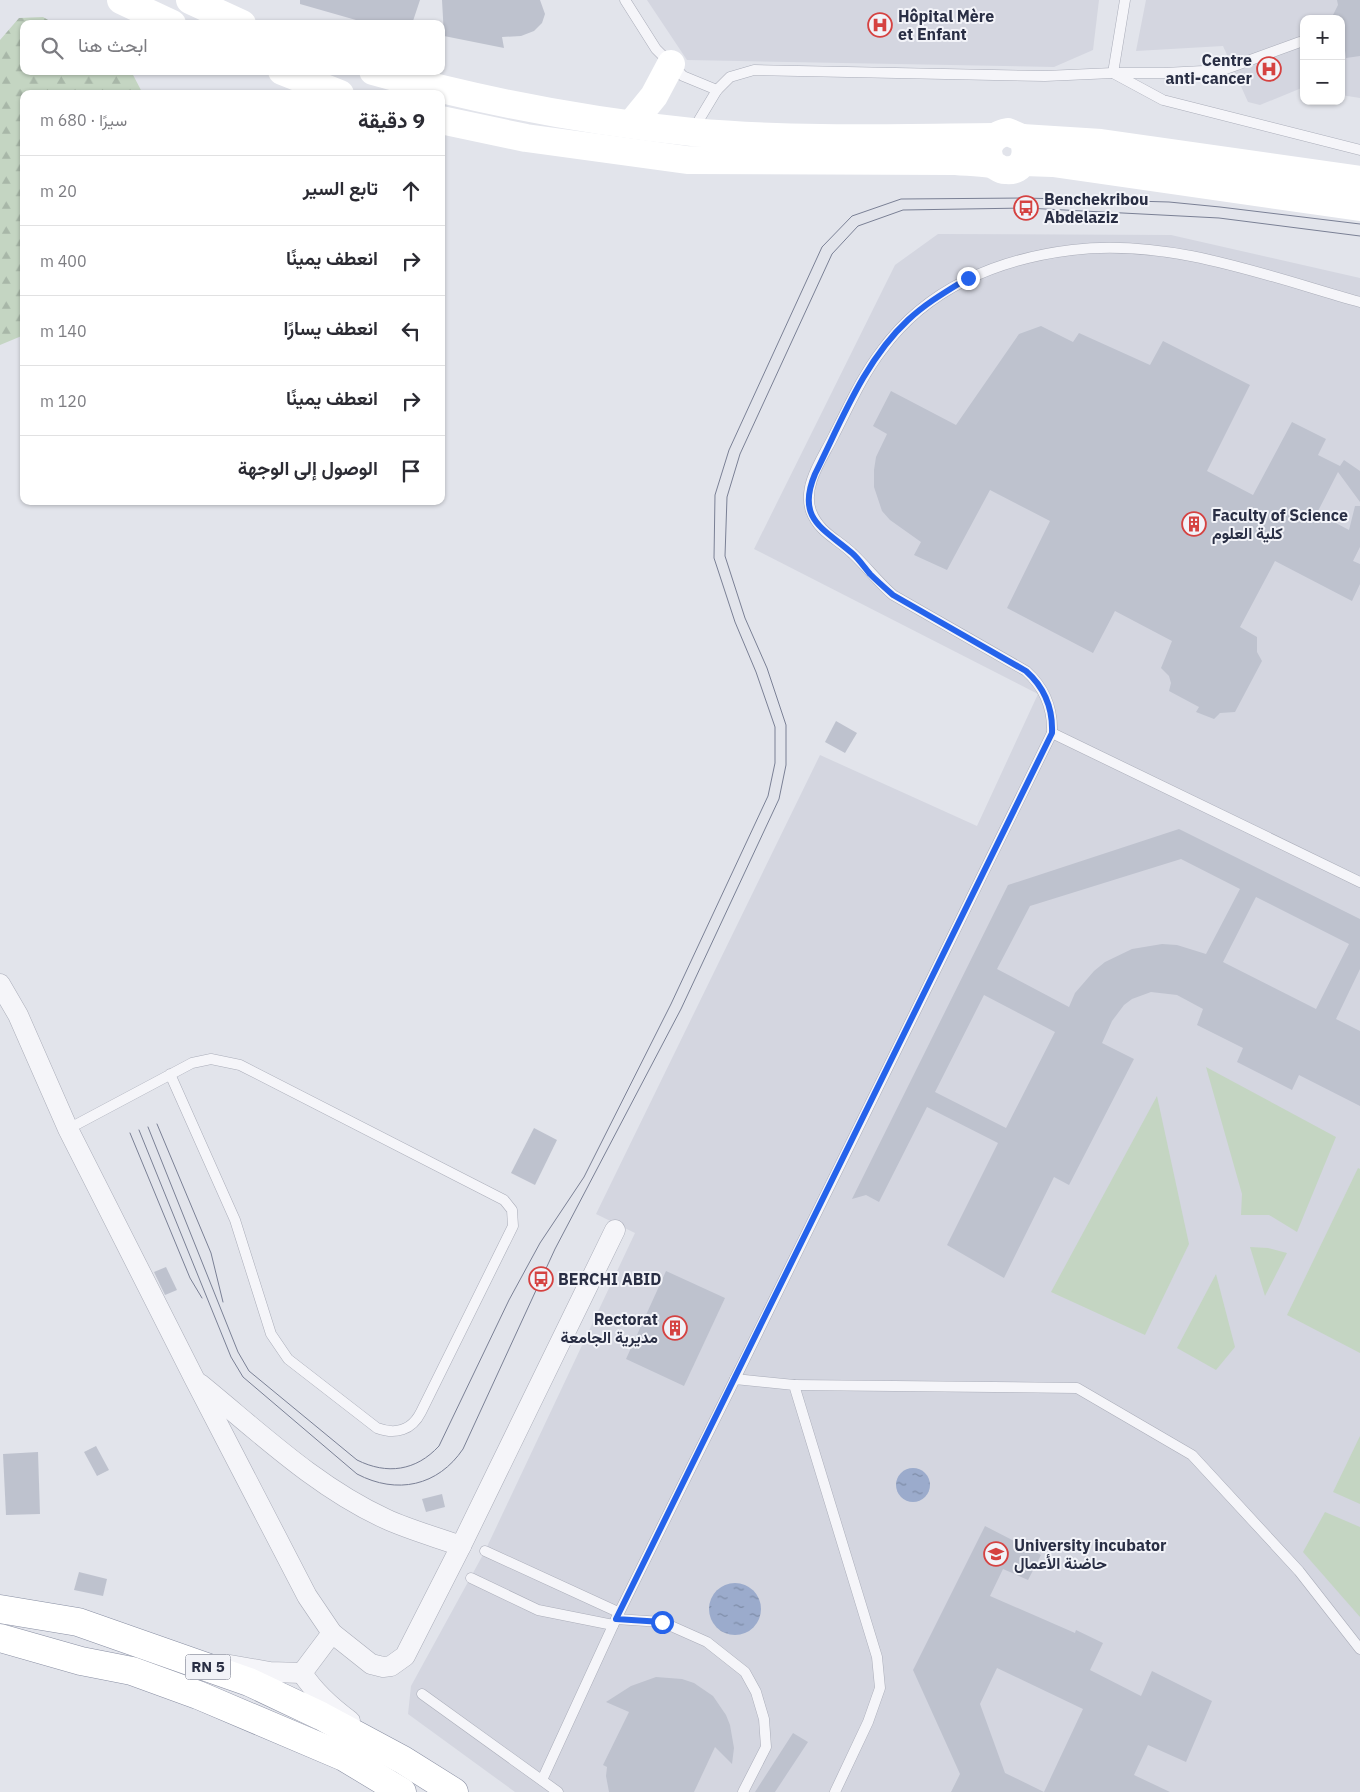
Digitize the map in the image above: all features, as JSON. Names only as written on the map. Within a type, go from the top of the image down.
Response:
[{"type":"main road","points":[[121,0],[164,20]]},
{"type":"main road","points":[[190,0],[233,20]]},
{"type":"main road","points":[[632,124],[654,96],[671,64]]},
{"type":"main road","points":[[292,75],[330,90]]},
{"type":"main road","points":[[387,75],[539,109],[692,132],[829,139],[994,137],[1008,132],[1023,150],[1053,163],[1360,207]]},
{"type":"main road","points":[[445,121],[526,138],[687,160],[946,161],[993,164],[1005,170],[1013,170],[1023,150]]},
{"type":"main road","points":[[687,160],[692,132]]},
{"type":"main road","points":[[993,164],[988,154],[990,142],[994,137]]},
{"type":"main road","points":[[1023,150],[1101,143],[1360,180]]},
{"type":"main road","name":"RN 5","points":[[0,1609],[78,1622],[249,1682],[321,1716],[403,1760],[454,1792]]},
{"type":"main road","name":"RN 5","points":[[0,1638],[81,1661],[132,1671],[198,1695],[344,1757],[402,1792]]},
{"type":"main road","points":[[0,1657],[81,1661]]},
{"type":"street","points":[[0,984],[18,1015],[68,1129],[307,1596],[332,1633],[371,1664],[382,1667],[399,1662],[405,1656],[461,1546],[615,1230]]},
{"type":"street","points":[[194,1378],[289,1457],[338,1492],[387,1519],[461,1546]]},
{"type":"street","points":[[302,1673],[332,1633]]},
{"type":"street","points":[[170,1654],[262,1671],[302,1673]]},
{"type":"street","points":[[302,1673],[312,1688],[334,1709],[403,1760]]},
{"type":"lane","points":[[625,0],[656,49],[683,76],[717,90]]},
{"type":"lane","points":[[1113,73],[1125,0]]},
{"type":"lane","points":[[692,132],[717,90],[730,77],[754,70],[1045,76],[1223,70],[1300,42]]},
{"type":"lane","points":[[1113,73],[1163,100],[1360,150]]},
{"type":"lane","points":[[542,1780],[616,1619],[1052,733],[1052,722],[1047,699],[1038,684],[1026,671],[893,595],[878,582],[852,553],[822,531],[815,521],[810,509],[810,485],[862,380],[882,349],[907,321],[936,297],[968,278],[1003,264],[1073,250],[1116,248],[1176,253],[1360,302]]},
{"type":"lane","points":[[1052,733],[1360,882]]},
{"type":"lane","points":[[68,1129],[170,1074],[202,1060],[221,1060],[240,1065],[495,1195],[509,1204],[514,1217],[513,1226],[421,1412],[412,1425],[399,1431],[377,1428],[280,1351],[271,1334],[235,1220],[170,1074]]},
{"type":"lane","points":[[735,1380],[794,1386],[1077,1388],[1192,1455],[1299,1571],[1360,1649]]},
{"type":"lane","points":[[794,1386],[877,1657],[880,1688],[868,1722],[835,1792]]},
{"type":"lane","points":[[485,1551],[616,1619]]},
{"type":"lane","points":[[471,1578],[538,1610],[662,1622],[707,1642],[745,1672],[756,1692],[764,1719],[766,1747],[743,1792]]},
{"type":"lane","points":[[422,1694],[558,1792]]},
{"type":"shaded area","name":"Hôpital Mère et Enfant","points":[[647,0],[1099,0],[1093,50],[1054,67],[687,60]]},
{"type":"shaded area","name":"Centre anti-cancer","points":[[1146,0],[1360,0],[1360,98],[1345,96],[1345,15],[1300,15],[1300,89],[1260,105],[1248,102],[1223,46],[1136,51]]},
{"type":"shaded area","points":[[938,234],[1171,235],[1360,278],[1360,1792],[515,1792],[408,1714],[411,1686],[485,1551],[635,1233],[596,1214],[820,755],[977,826],[1038,694],[754,549],[895,265]]},
{"type":"green space","points":[[43,17],[48,20],[20,20],[20,75],[133,75],[141,90],[20,90],[20,337],[0,345],[0,40],[19,18]]},
{"type":"green space","points":[[1206,1067],[1336,1137],[1297,1232],[1269,1215],[1241,1215],[1242,1194]]},
{"type":"green space","points":[[1157,1096],[1189,1244],[1145,1335],[1051,1292]]},
{"type":"green space","points":[[1358,1168],[1360,1169],[1360,1353],[1287,1315]]},
{"type":"green space","points":[[1250,1247],[1268,1248],[1287,1253],[1265,1296]]},
{"type":"green space","points":[[1216,1274],[1235,1347],[1216,1370],[1177,1348]]},
{"type":"green space","points":[[1360,1436],[1360,1504],[1333,1492]]},
{"type":"green space","points":[[1325,1512],[1360,1527],[1360,1617],[1303,1552]]},
{"type":"water","points":[[913,1468],[920,1469],[925,1473],[929,1478],[929,1492],[925,1497],[920,1501],[913,1502],[906,1501],[901,1497],[897,1492],[896,1485],[897,1478],[901,1473],[906,1469]]},
{"type":"water","points":[[730,1583],[740,1583],[754,1590],[761,1604],[761,1614],[754,1628],[740,1635],[730,1635],[720,1631],[713,1624],[709,1614],[709,1604],[713,1594],[720,1587]]},
{"type":"building","points":[[300,0],[420,0],[413,20],[356,20],[300,4]]},
{"type":"building","points":[[442,0],[540,0],[545,14],[542,23],[534,31],[521,36],[502,37],[504,48],[445,36],[445,20],[443,20]]},
{"type":"building","points":[[1337,0],[1360,0],[1360,56],[1346,58],[1345,15],[1333,15],[1338,5]]},
{"type":"building","name":"Faculty of Science كلية العلوم","points":[[1041,326],[1073,342],[1079,333],[1150,365],[1163,341],[1250,385],[1207,471],[1253,495],[1292,422],[1326,439],[1318,455],[1340,466],[1344,460],[1360,471],[1360,502],[1338,472],[1317,513],[1349,530],[1355,506],[1360,506],[1360,547],[1353,561],[1360,564],[1360,584],[1352,601],[1275,561],[1240,627],[1257,637],[1257,652],[1262,661],[1235,712],[1220,713],[1214,719],[1196,712],[1199,707],[1169,691],[1171,683],[1169,676],[1161,668],[1172,641],[1115,611],[1093,653],[1007,608],[1050,521],[990,490],[947,570],[914,555],[921,542],[890,520],[882,511],[874,487],[874,470],[876,457],[887,434],[873,426],[891,391],[956,425],[1019,334]]},
{"type":"building","points":[[836,721],[857,733],[845,753],[825,742]]},
{"type":"building","points":[[1179,829],[1360,919],[1360,969],[1336,1019],[1360,1031],[1360,1106],[1299,1075],[1292,1090],[1237,1062],[1243,1048],[1197,1025],[1203,1009],[1177,995],[1151,992],[1132,999],[1124,1005],[1112,1021],[1102,1043],[1134,1059],[1069,1185],[1054,1177],[1004,1278],[947,1245],[998,1143],[927,1107],[879,1202],[866,1195],[852,1199],[1008,885]],"holes":[[[1181,859],[1240,889],[1206,954],[1177,945],[1162,944],[1132,949],[1105,962],[1094,971],[1075,993],[1069,1007],[997,969],[1030,906]],[[1256,897],[1349,944],[1316,1009],[1223,962]],[[984,995],[1055,1032],[1006,1128],[935,1092]]]},
{"type":"building","points":[[534,1128],[557,1140],[535,1185],[511,1173]]},
{"type":"building","points":[[166,1267],[177,1290],[165,1295],[154,1272]]},
{"type":"building","name":"Rectorat مديرية الجامعة","points":[[666,1271],[725,1298],[684,1386],[626,1359]]},
{"type":"building","points":[[96,1446],[109,1470],[97,1476],[84,1452]]},
{"type":"building","points":[[38,1452],[40,1514],[6,1515],[3,1454]]},
{"type":"building","points":[[442,1494],[445,1507],[426,1512],[422,1499]]},
{"type":"building","points":[[985,1526],[1041,1555],[1028,1580],[1003,1569],[990,1596],[1075,1633],[1076,1630],[1103,1643],[1090,1670],[1141,1696],[1152,1671],[1212,1701],[1186,1762],[1148,1745],[1134,1775],[1170,1792],[1044,1792],[951,1792],[960,1774],[913,1670]],"holes":[[[997,1668],[1083,1709],[1044,1792],[1005,1773],[980,1704]]]},
{"type":"building","points":[[79,1572],[107,1579],[103,1596],[74,1590]]},
{"type":"building","points":[[656,1677],[682,1679],[694,1683],[713,1696],[726,1715],[730,1725],[734,1748],[732,1764],[715,1747],[694,1792],[609,1792],[606,1776],[607,1767],[603,1765],[629,1712],[606,1702],[631,1686]]},
{"type":"building","points":[[793,1733],[808,1742],[775,1792],[755,1792]]},
{"type":"tram line","points":[[148,1127],[238,1352],[249,1371],[357,1460],[368,1465],[390,1469],[401,1468],[421,1461],[439,1446],[509,1300],[540,1243],[584,1177],[671,1004],[768,796],[775,763],[775,727],[756,672],[735,622],[714,558],[715,495],[729,450],[822,247],[852,216],[901,199],[1025,198],[1169,202],[1360,224]]},
{"type":"tram line","points":[[139,1130],[231,1357],[243,1377],[357,1474],[387,1484],[402,1485],[429,1479],[442,1471],[453,1462],[463,1449],[555,1249],[681,1009],[779,799],[786,765],[786,725],[767,668],[745,618],[725,556],[727,497],[740,454],[832,254],[858,226],[903,210],[1026,208],[1219,218],[1360,236]]},
{"type":"tram line","points":[[157,1124],[211,1253],[223,1302]]},
{"type":"tram line","points":[[130,1133],[190,1278],[202,1298]]},
{"type":"place","name":"Hôpital Mère et Enfant","points":[[880,25]]},
{"type":"place","name":"Centre anti-cancer","points":[[1269,69]]},
{"type":"place","name":"Benchekribou Abdelaziz","points":[[1026,208]]},
{"type":"place","name":"Faculty of Science كلية العلوم","points":[[1194,524]]},
{"type":"place","name":"BERCHI ABID","points":[[541,1279]]},
{"type":"place","name":"Rectorat مديرية الجامعة","points":[[675,1328]]},
{"type":"place","name":"University incubator حاضنة الأعمال","points":[[996,1554]]},
{"type":"route","points":[[662,1622],[638,1622],[616,1619],[1052,733],[1051,710],[1042,688],[1035,679],[1016,665],[893,595],[878,582],[852,553],[822,531],[810,509],[810,485],[862,380],[882,349],[907,321],[936,297],[968,278]]}]
